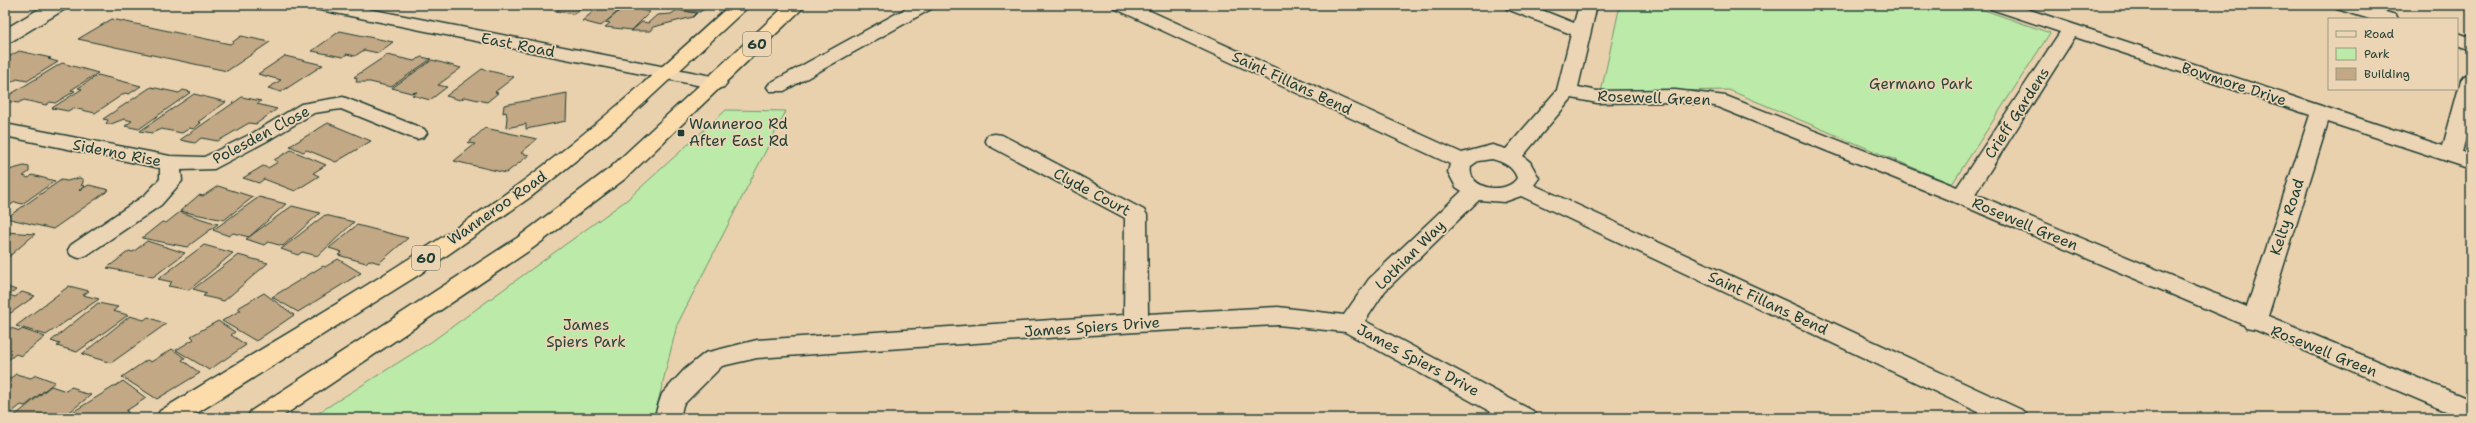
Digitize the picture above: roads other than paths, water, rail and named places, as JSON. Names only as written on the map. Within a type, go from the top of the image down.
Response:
[{"type":"highway","name":"Wanneroo Road","points":[[169,418],[491,215],[582,146],[666,74],[741,5]]},
{"type":"highway","name":"60","points":[[260,418],[525,243],[618,173],[717,83],[797,5]]},
{"type":"street","points":[[5,36],[59,5]]},
{"type":"street","name":"East Road","points":[[320,5],[717,83]]},
{"type":"street","points":[[777,88],[925,5]]},
{"type":"street","name":"Saint Fillans Bend","points":[[1122,5],[1462,161]]},
{"type":"street","points":[[1512,5],[1582,32]]},
{"type":"street","points":[[1511,157],[1567,91],[1588,5]]},
{"type":"street","name":"Bowmore Drive","points":[[1997,5],[2471,162]]},
{"type":"street","points":[[2343,5],[2386,18]]},
{"type":"street","name":"Crieff Gardens","points":[[1962,197],[2071,30]]},
{"type":"street","points":[[2458,39],[2471,44]]},
{"type":"street","points":[[2451,156],[2471,80]]},
{"type":"street","name":"Rosewell Green","points":[[1567,91],[1597,97],[1634,98],[1675,96],[1718,100],[1962,197],[2254,322],[2471,411]]},
{"type":"street","name":"Polesden Close","points":[[170,163],[207,164],[260,137],[308,108],[343,103],[417,133]]},
{"type":"street","name":"Kelty Road","points":[[2254,322],[2321,113]]},
{"type":"street","name":"Siderno Rise","points":[[5,130],[170,163],[171,181],[153,200],[79,250]]},
{"type":"street","name":"Clyde Court","points":[[995,140],[1136,215],[1136,323]]},
{"type":"street","points":[[1492,152],[1511,157],[1526,170],[1528,178],[1522,188],[1502,196],[1474,191],[1459,178],[1457,171],[1462,161],[1480,153],[1492,152]]},
{"type":"street","name":"Saint Fillans Bend","points":[[1522,188],[2015,418]]},
{"type":"street","name":"Lothian Way","points":[[1350,324],[1377,285],[1474,191]]},
{"type":"street","name":"James Spiers Drive","points":[[667,418],[672,401],[693,377],[714,359],[757,350],[1136,323],[1278,316],[1350,324],[1524,418]]},
{"type":"place","name":"Wanneroo Rd After East Rd","points":[[681,133]]},
{"type":"park label","name":"Germano Park","points":[[1921,84]]},
{"type":"park label","name":"James Spiers Park","points":[[586,334]]}]
